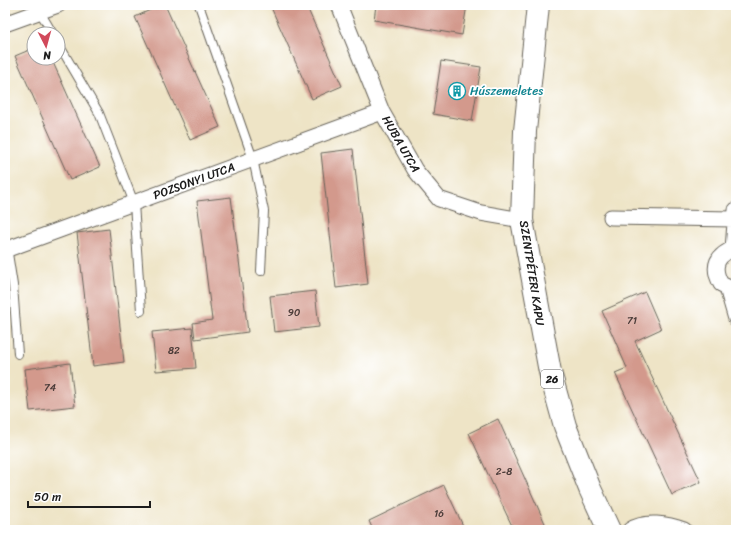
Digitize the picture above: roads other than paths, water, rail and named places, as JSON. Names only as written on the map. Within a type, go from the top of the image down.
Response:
[{"type":"main road","name":"SZENTPÉTERI KAPU","points":[[538,5],[525,131],[522,220],[550,372],[566,426],[590,489],[609,530]]},
{"type":"street","points":[[5,24],[58,5]]},
{"type":"street","name":"HUBA UTCA","points":[[339,5],[382,112],[415,170],[439,199],[481,214],[522,220]]},
{"type":"street","name":"POZSONYI UTCA","points":[[6,247],[134,203],[382,112]]},
{"type":"street","points":[[610,217],[735,214],[735,249],[726,251],[717,263],[718,277],[721,284],[732,289],[736,319]]},
{"type":"street","points":[[630,530],[635,527],[659,527],[684,530]]},
{"type":"lane","points":[[199,5],[253,159],[264,211],[261,271]]},
{"type":"lane","points":[[40,12],[48,26]]},
{"type":"lane","points":[[66,57],[99,113],[134,203],[141,311]]},
{"type":"lane","points":[[6,247],[13,285],[18,354]]},
{"type":"place","name":"Húszemeletes","points":[[457,91]]}]
